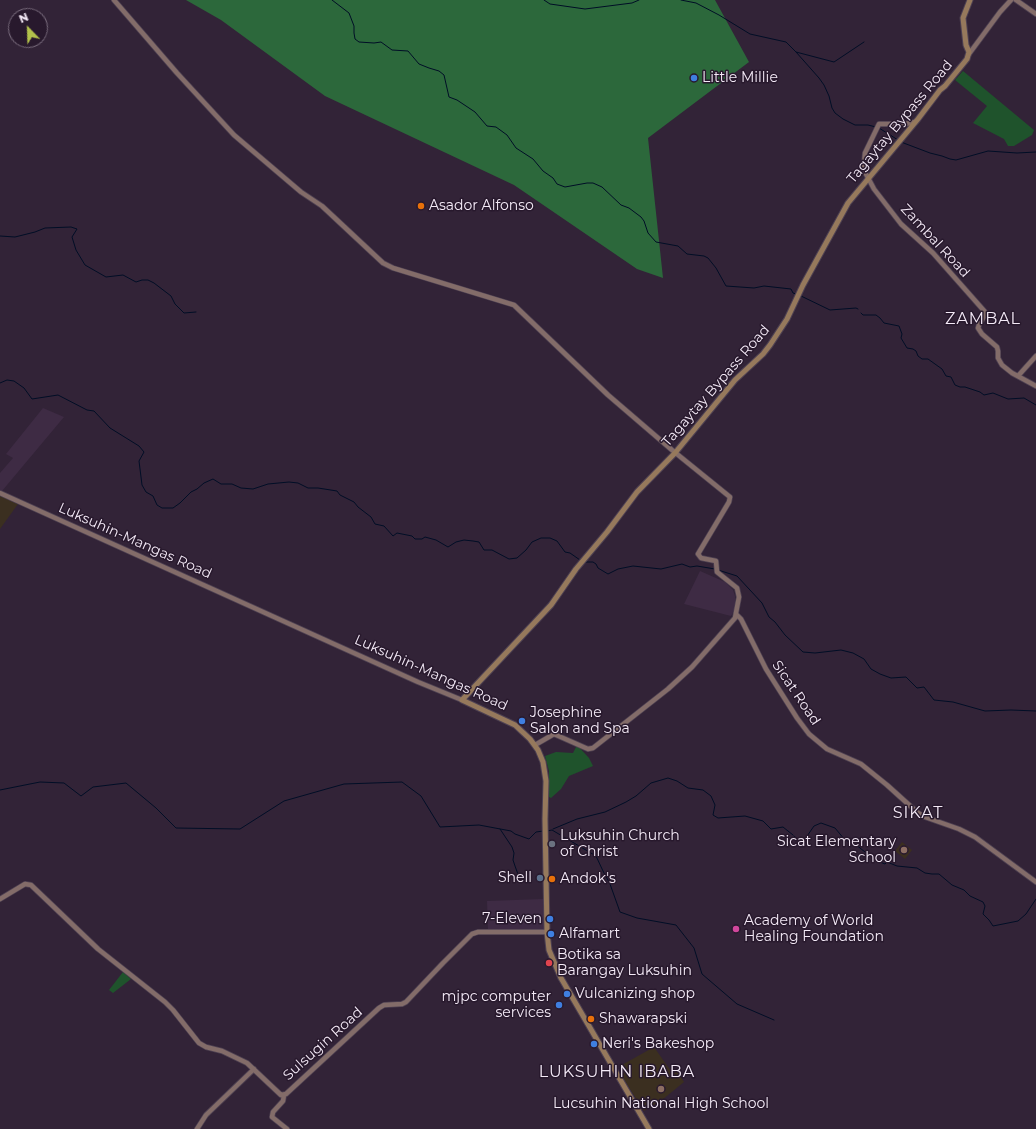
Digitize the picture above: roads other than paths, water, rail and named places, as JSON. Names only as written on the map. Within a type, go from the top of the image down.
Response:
[{"type":"main road","name":"Tagaytay Bypass Road","points":[[462,700],[551,605],[576,569],[607,532],[637,492],[675,453],[735,380],[766,351],[781,328],[847,206],[940,90],[967,59],[969,54],[966,45],[963,18],[970,0]]},
{"type":"main road","name":"Luksuhin-Mangas Road","points":[[462,700],[510,722],[522,730],[535,745],[543,762],[545,772],[547,932],[549,950],[559,974],[650,1129]]},
{"type":"street","points":[[114,0],[177,73],[234,135],[301,192],[322,206],[383,263],[393,268],[514,305],[608,395],[675,453],[730,497],[729,502],[698,554],[700,558],[714,560],[718,563],[717,572],[737,588],[739,597],[736,614],[719,637],[692,667],[663,693],[593,748],[588,749],[556,734],[535,745]]},
{"type":"street","points":[[969,54],[1010,0]]},
{"type":"street","points":[[1016,0],[1036,14]]},
{"type":"street","name":"Zambal Road","points":[[918,119],[909,124],[880,123],[867,147],[864,156],[864,170],[874,189],[901,224],[933,253],[986,313],[978,328],[982,334],[997,347],[998,358],[1002,365],[1036,386]]},
{"type":"street","points":[[1018,376],[1036,356]]},
{"type":"street","name":"Luksuhin-Mangas Road","points":[[0,493],[418,682],[462,700]]},
{"type":"street","name":"Sicat Road","points":[[736,614],[741,618],[766,669],[809,734],[827,749],[861,764],[918,813],[975,837],[1036,882]]},
{"type":"street","name":"Sulsugin Road","points":[[0,900],[25,884],[31,885],[98,949],[165,1002],[199,1043],[247,1063],[281,1095],[284,1095],[379,1008],[384,1005],[402,1004],[406,1002],[472,934],[478,932],[547,932]]},
{"type":"street","points":[[197,1129],[206,1115],[254,1069]]},
{"type":"street","points":[[284,1095],[283,1101],[273,1112],[272,1117],[287,1129]]},
{"type":"waterway","points":[[332,0],[349,13],[354,26],[355,39],[359,42],[381,42],[392,50],[408,51],[419,64],[439,71],[444,75],[449,97],[457,100],[475,112],[487,126],[496,127],[507,135],[516,148],[533,159],[543,171],[553,178],[557,184],[565,187],[593,183],[602,187],[621,205],[629,208],[641,217],[648,233],[656,242],[678,246],[687,254],[704,256],[708,258],[716,268],[726,286],[754,288],[764,286],[791,289],[793,293],[796,294]]},
{"type":"waterway","points":[[544,0],[550,4],[585,9],[632,3],[639,0]]},
{"type":"waterway","points":[[681,0],[696,3],[750,34],[786,42],[796,52],[834,62],[864,42]]},
{"type":"waterway","points":[[796,52],[824,85],[835,113],[855,125],[868,125],[876,127]]},
{"type":"waterway","points":[[879,128],[898,140]]},
{"type":"waterway","points":[[901,142],[930,153],[956,160],[988,151],[1017,153],[1036,152]]},
{"type":"waterway","points":[[0,236],[15,237],[45,228],[71,227],[77,229],[72,237],[76,250],[85,265],[106,277],[123,275],[136,282],[148,280],[171,296],[175,304],[184,313],[196,312]]},
{"type":"waterway","points":[[801,296],[830,310],[858,309]]},
{"type":"waterway","points":[[861,313],[863,315],[876,315],[884,323],[899,326],[902,334],[901,338],[907,348],[913,349],[922,359],[928,359],[942,369],[946,376],[951,377],[955,385],[980,392],[984,395],[993,393],[1008,399],[1024,398],[1036,405]]},
{"type":"waterway","points":[[0,383],[7,380],[14,381],[24,388],[32,399],[58,395],[87,410],[94,411],[110,428],[139,446],[144,452],[139,461],[142,485],[146,492],[153,496],[157,505],[162,508],[173,508],[191,492],[213,479],[221,484],[232,484],[241,488],[253,489],[268,484],[289,482],[298,483],[308,488],[337,491],[340,495],[354,502],[371,517],[375,524],[384,526],[393,536],[397,533],[412,536],[415,539],[422,539],[425,537],[436,540],[448,547],[456,542],[464,540],[479,542],[484,550],[492,550],[509,559],[517,558],[532,542],[541,538],[550,538],[557,541],[565,552],[570,553],[580,560]]},
{"type":"waterway","points":[[585,562],[593,562],[598,568],[608,574],[618,569],[633,566],[661,569],[682,564],[690,567],[697,566],[715,569]]},
{"type":"waterway","points":[[718,570],[737,576],[762,603],[769,617],[803,652],[815,653],[841,650],[853,653],[864,659],[871,669],[880,674],[891,678],[906,677],[917,688],[924,687],[934,700],[953,702],[985,711],[1036,711]]},
{"type":"waterway","points":[[553,829],[577,819],[605,812],[636,796],[651,783],[668,778],[677,781],[688,788],[703,790],[711,796],[715,805],[713,815],[718,818],[745,816],[763,821],[771,829],[783,827],[793,835]]},
{"type":"waterway","points":[[0,790],[40,782],[64,783],[81,796],[93,787],[126,783],[156,808],[176,828],[240,829],[284,801],[344,784],[402,782],[421,796],[440,827],[479,825],[511,831],[529,839],[536,832],[543,831]]},
{"type":"waterway","points":[[794,836],[801,842],[805,839],[814,826],[821,823],[835,828],[845,840],[855,844],[880,862],[885,864],[887,862],[897,866],[917,868],[925,873],[939,874],[952,885],[964,890],[970,896],[983,902],[985,906],[983,914],[993,926],[1018,921],[1026,914],[1036,899]]},
{"type":"waterway","points":[[500,829],[512,847],[514,853],[513,860],[519,877]]},
{"type":"waterway","points":[[547,831],[552,830],[596,856],[610,884],[620,912],[637,918],[676,925],[694,948],[702,974],[737,1004],[774,1020]]},
{"type":"place","name":"Little Millie","points":[[694,78]]},
{"type":"place","name":"Asador Alfonso","points":[[421,206]]},
{"type":"place","name":"Josephine Salon and Spa","points":[[522,721]]},
{"type":"place","name":"Luksuhin Church of Christ","points":[[552,844]]},
{"type":"place","name":"Sicat Elementary School","points":[[904,850]]},
{"type":"place","name":"Shell","points":[[540,878]]},
{"type":"place","name":"Andok's","points":[[552,879]]},
{"type":"place","name":"7-Eleven","points":[[550,919]]},
{"type":"place","name":"Academy of World Healing Foundation","points":[[736,929]]},
{"type":"place","name":"Alfamart","points":[[551,934]]},
{"type":"place","name":"Botika sa Barangay Luksuhin","points":[[549,963]]},
{"type":"place","name":"Vulcanizing shop","points":[[567,994]]},
{"type":"place","name":"mjpc computer services","points":[[559,1005]]},
{"type":"place","name":"Shawarapski","points":[[591,1019]]},
{"type":"place","name":"Neri's Bakeshop","points":[[594,1044]]},
{"type":"place","name":"Lucsuhin National High School","points":[[661,1089]]},
{"type":"district","name":"ZAMBAL","points":[[983,319]]},
{"type":"district","name":"SIKAT","points":[[918,813]]},
{"type":"district","name":"LUKSUHIN IBABA","points":[[617,1072]]}]
